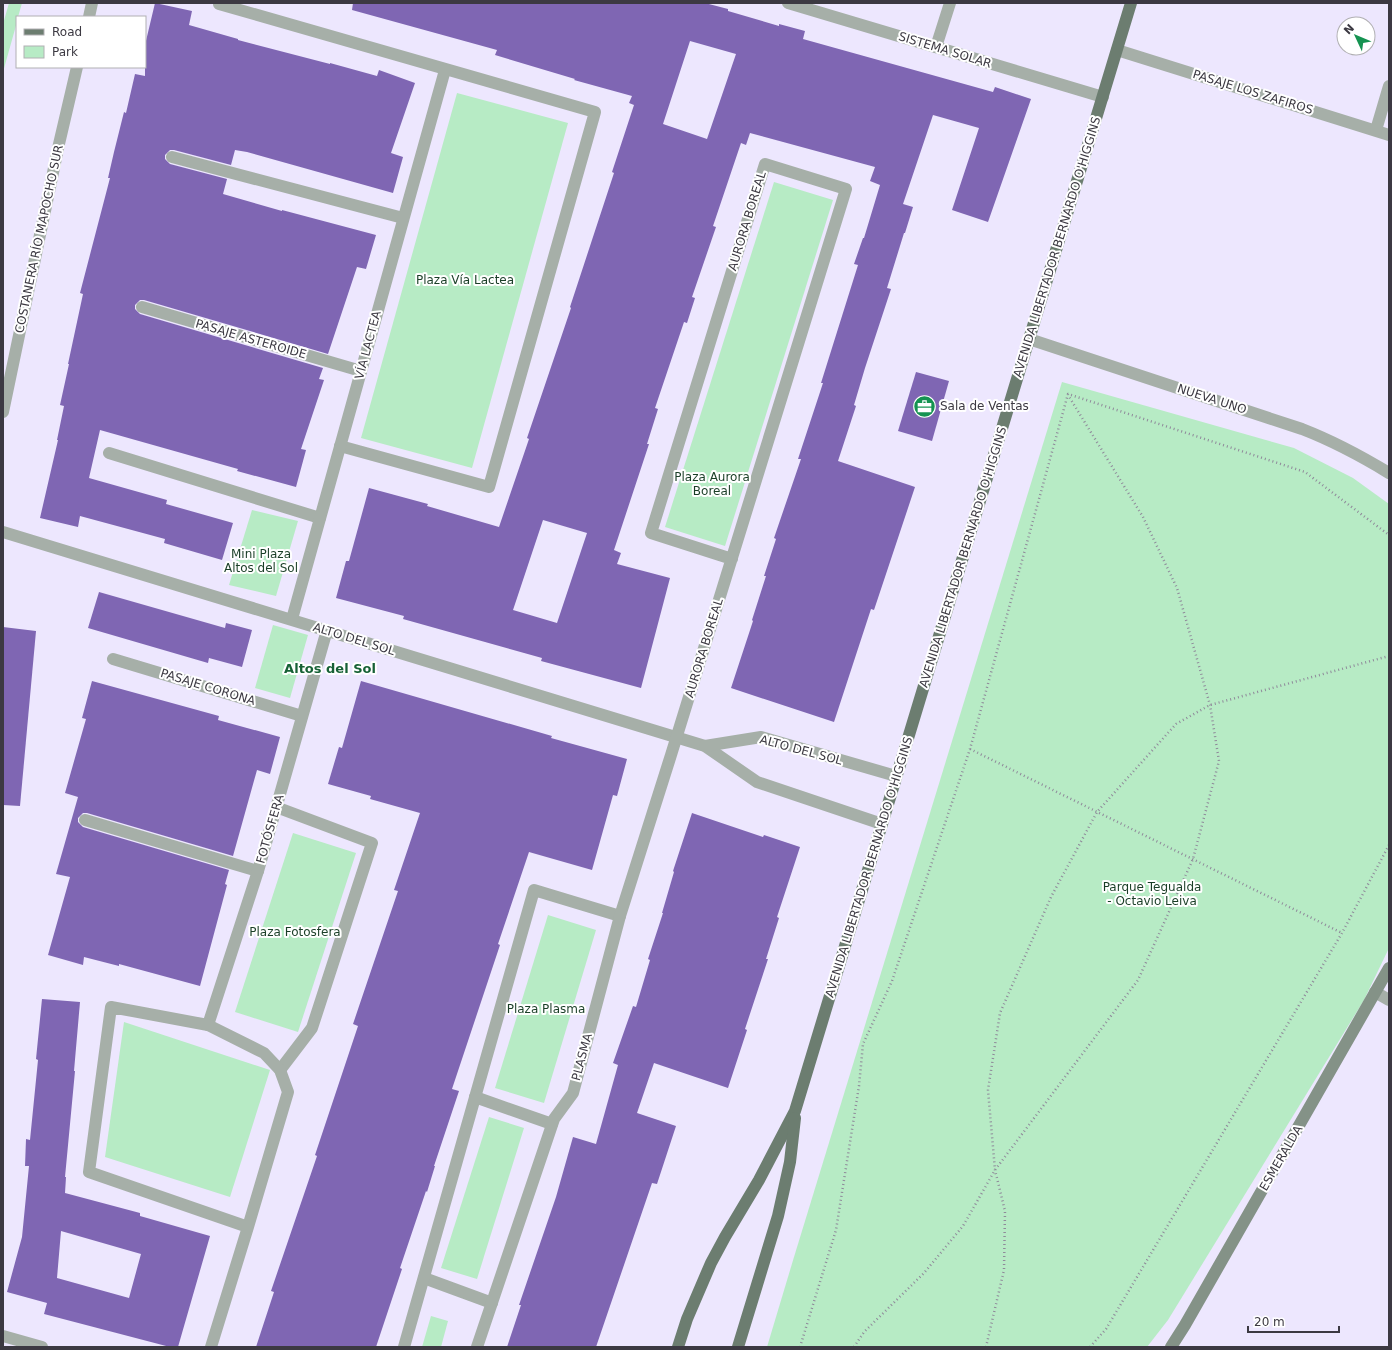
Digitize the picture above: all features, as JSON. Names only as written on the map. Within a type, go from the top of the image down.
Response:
[{"type":"main road","name":"AVENIDA LIBERTADOR BERNARDO O'HIGGINS","points":[[678,1347],[687,1319],[711,1263],[759,1180],[795,1111],[1131,3]]},
{"type":"main road","name":"AVENIDA LIBERTADOR BERNARDO O'HIGGINS","points":[[738,1347],[778,1216],[790,1162],[795,1111]]},
{"type":"street","points":[[89,16],[92,3]]},
{"type":"street","name":"SISTEMA SOLAR","points":[[788,3],[1103,97]]},
{"type":"street","points":[[936,47],[950,3]]},
{"type":"street","points":[[219,4],[595,112],[489,487],[340,446]]},
{"type":"street","name":"PASAJE LOS ZAFIROS","points":[[1117,50],[1389,135]]},
{"type":"street","name":"COSTANERA RÍO MAPOCHO SUR","points":[[3,412],[77,68]]},
{"type":"street","name":"VÍA LACTEA","points":[[292,619],[445,70]]},
{"type":"street","points":[[1376,130],[1389,86]]},
{"type":"street","points":[[172,156],[403,218]]},
{"type":"street","name":"AURORA BOREAL","points":[[676,737],[732,559],[846,189],[765,164],[651,533],[732,559]]},
{"type":"street","name":"PASAJE ASTEROIDE","points":[[142,307],[361,371]]},
{"type":"street","name":"NUEVA UNO","points":[[1029,339],[1302,429],[1356,454],[1389,473]]},
{"type":"street","points":[[109,453],[320,518]]},
{"type":"street","name":"ALTO DEL SOL","points":[[3,532],[705,746],[756,782],[882,824]]},
{"type":"street","name":"FOTÓSFERA","points":[[208,1025],[258,871],[327,630]]},
{"type":"street","name":"PASAJE CORONA","points":[[113,658],[302,716]]},
{"type":"street","name":"PLASMA","points":[[477,1347],[552,1124],[572,1093],[620,916],[676,737]]},
{"type":"street","name":"ALTO DEL SOL","points":[[705,746],[761,737],[896,776]]},
{"type":"street","points":[[276,807],[372,843],[312,1028],[280,1070]]},
{"type":"street","points":[[85,820],[258,871]]},
{"type":"street","points":[[404,1347],[534,890],[620,916]]},
{"type":"street","name":"ESMERALDA","points":[[1171,1347],[1389,968]]},
{"type":"street","points":[[1375,992],[1389,1000]]},
{"type":"street","points":[[211,1347],[248,1227],[288,1092],[280,1070],[264,1053],[208,1025],[111,1007],[89,1172],[248,1227]]},
{"type":"street","points":[[475,1097],[552,1124]]},
{"type":"street","points":[[424,1278],[492,1303]]},
{"type":"street","points":[[3,1336],[42,1347]]},
{"type":"path","points":[[1068,394],[1304,472],[1389,535]]},
{"type":"path","points":[[854,1347],[864,1332],[924,1272],[958,1232],[995,1170],[1138,980],[1193,859],[1219,761],[1210,705],[1177,588],[1144,517],[1068,394]]},
{"type":"path","points":[[800,1347],[836,1230],[859,1086],[863,1044],[892,981],[970,749],[1068,394]]},
{"type":"path","points":[[986,1347],[1004,1270],[1005,1211],[995,1170],[988,1090],[1000,1013],[1051,896],[1096,812],[1176,724],[1210,705],[1389,656]]},
{"type":"path","points":[[970,749],[1342,933]]},
{"type":"path","points":[[1090,1347],[1106,1329],[1342,933],[1389,845]]},
{"type":"green space","points":[[9,3],[22,3],[18,16],[16,16],[16,26],[3,72],[3,24]]},
{"type":"green space","name":"Plaza Vía Lactea","points":[[457,93],[568,123],[472,468],[361,438]]},
{"type":"green space","name":"Plaza Aurora Boreal","points":[[774,182],[833,200],[725,546],[665,527]]},
{"type":"green space","name":"Parque Tegualda - Octavio Leiva","points":[[1062,382],[1294,448],[1353,478],[1389,504],[1389,948],[1364,1000],[1168,1320],[1147,1347],[767,1347],[794,1257]]},
{"type":"green space","name":"Mini Plaza Altos del Sol","points":[[252,510],[298,521],[276,596],[229,585]]},
{"type":"green space","points":[[273,625],[308,635],[290,698],[255,688]]},
{"type":"green space","name":"Plaza Fotosfera","points":[[293,833],[356,853],[298,1032],[235,1012]]},
{"type":"green space","name":"Plaza Plasma","points":[[548,915],[596,930],[544,1103],[495,1088]]},
{"type":"green space","points":[[124,1022],[270,1070],[230,1197],[105,1157]]},
{"type":"green space","points":[[489,1117],[524,1128],[477,1279],[441,1268]]},
{"type":"green space","points":[[431,1316],[448,1321],[441,1347],[422,1347]]},
{"type":"building","points":[[155,3],[192,11],[189,25],[238,40],[377,76],[379,70],[415,83],[391,153],[403,157],[393,193],[247,152],[235,150],[231,165],[174,150],[170,150],[165,155],[165,159],[170,164],[227,179],[223,194],[376,235],[366,269],[357,267],[328,354],[144,300],[140,300],[135,305],[135,309],[140,314],[323,368],[319,379],[324,380],[301,449],[306,450],[296,487],[100,430],[89,478],[167,500],[166,504],[233,523],[222,560],[164,543],[165,539],[80,516],[78,527],[40,518],[58,440],[64,406],[60,405],[83,294],[80,293],[110,178],[108,178],[124,112],[126,113],[135,74],[145,76],[146,41]]},
{"type":"building","points":[[353,3],[705,3],[779,26],[779,24],[805,31],[803,39],[993,92],[995,87],[1031,99],[988,222],[952,210],[979,128],[933,115],[903,204],[913,207],[887,288],[891,289],[865,368],[854,405],[856,406],[838,461],[915,487],[874,610],[871,609],[834,722],[731,688],[766,576],[764,576],[776,539],[774,538],[801,459],[798,459],[823,383],[821,383],[858,265],[854,264],[864,238],[880,185],[870,181],[875,167],[750,133],[746,145],[741,143],[713,226],[716,227],[692,297],[695,298],[687,323],[684,322],[655,408],[658,409],[647,444],[649,444],[614,550],[621,553],[617,564],[670,578],[641,688],[541,661],[542,658],[403,619],[404,616],[336,598],[346,561],[349,561],[369,488],[428,504],[427,506],[499,527],[529,439],[527,438],[571,308],[570,307],[614,173],[612,172],[634,105],[629,103],[632,96],[574,80],[575,79],[495,55],[497,50],[352,10]],"holes":[[[690,41],[736,54],[707,139],[663,124]],[[543,520],[587,533],[557,623],[513,610]]]},
{"type":"building","name":"Sala de Ventas","points":[[916,372],[949,381],[932,441],[898,431]]},
{"type":"building","points":[[99,592],[225,628],[226,623],[252,630],[242,667],[209,658],[208,663],[88,628]]},
{"type":"building","points":[[3,627],[36,631],[20,806],[3,805]]},
{"type":"building","points":[[92,681],[219,716],[218,720],[280,737],[270,774],[257,770],[233,856],[87,813],[83,813],[78,818],[78,822],[83,827],[229,870],[225,884],[227,885],[200,986],[119,964],[119,966],[84,957],[83,965],[48,955],[70,877],[56,874],[78,797],[65,793],[86,719],[82,718]]},
{"type":"building","points":[[361,681],[552,736],[551,738],[627,759],[617,796],[613,795],[592,870],[529,852],[452,1089],[459,1091],[427,1192],[426,1191],[400,1268],[402,1269],[376,1347],[256,1347],[274,1292],[271,1291],[317,1156],[315,1155],[358,1026],[353,1024],[398,891],[394,890],[420,813],[370,799],[371,796],[328,784],[339,747],[342,748]]},
{"type":"building","points":[[692,813],[763,837],[764,835],[800,847],[777,917],[779,918],[766,959],[768,959],[745,1029],[747,1030],[728,1088],[654,1063],[637,1113],[676,1126],[657,1184],[652,1183],[596,1347],[507,1347],[521,1305],[519,1305],[556,1197],[573,1137],[596,1144],[618,1065],[613,1063],[633,1006],[636,1007],[650,960],[648,959],[663,913],[674,872],[673,871]]},
{"type":"building","points":[[42,999],[80,1002],[65,1177],[65,1193],[140,1213],[140,1216],[210,1236],[178,1347],[170,1347],[44,1314],[47,1303],[7,1292],[22,1237],[29,1166],[25,1166],[26,1139],[30,1140],[38,1060],[36,1059]],"holes":[[[61,1231],[141,1254],[129,1298],[57,1278]]]},
{"type":"place","name":"Sala de Ventas","points":[[924,406]]},
{"type":"district","name":"Altos del Sol","points":[[330,668]]}]
